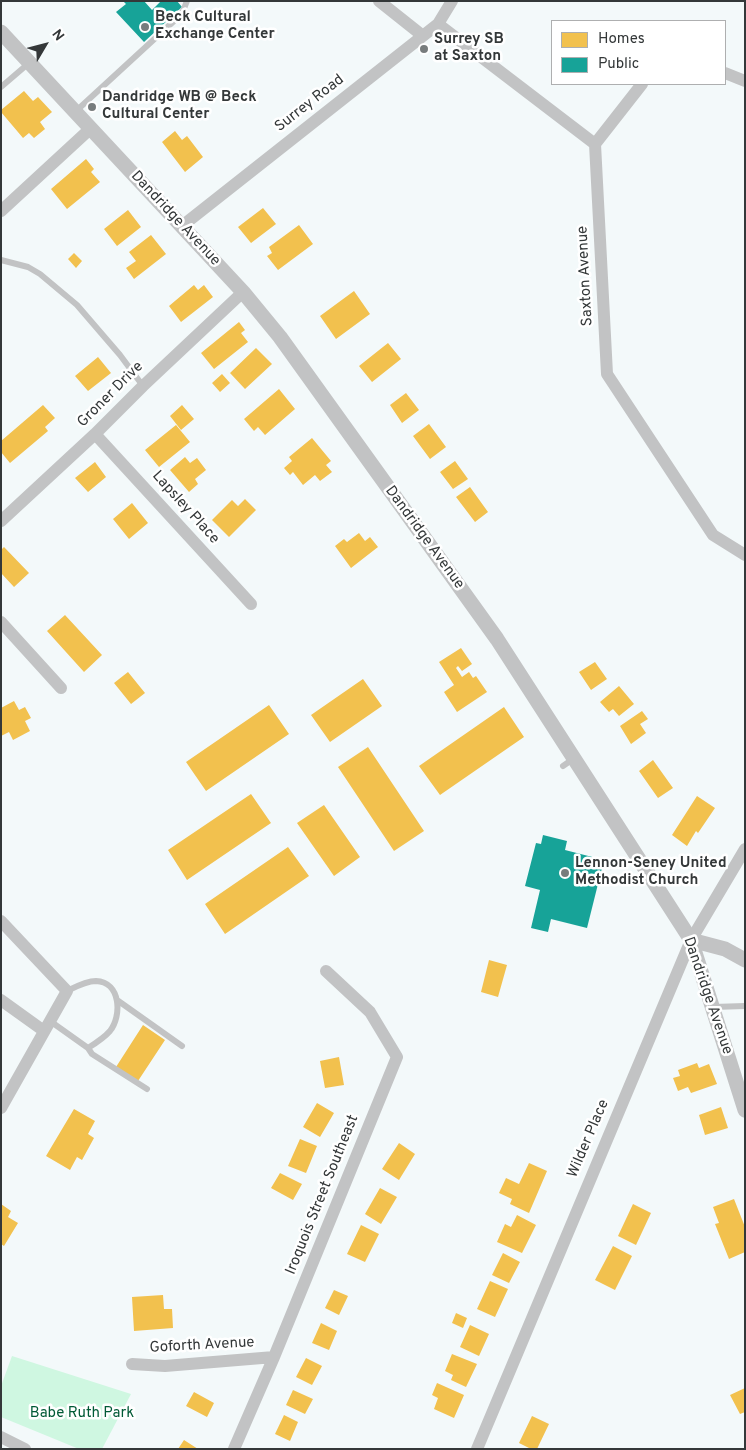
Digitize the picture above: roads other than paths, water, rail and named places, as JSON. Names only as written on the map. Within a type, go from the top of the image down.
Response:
[{"type":"street","points":[[379,1],[423,36]]},
{"type":"street","name":"Surrey Road","points":[[182,226],[438,24],[452,1]]},
{"type":"street","points":[[438,24],[595,144],[641,85]]},
{"type":"street","name":"Dandridge Avenue","points":[[1,32],[243,292],[280,337],[497,639],[568,762],[691,940],[745,1110]]},
{"type":"street","points":[[726,73],[745,81]]},
{"type":"street","points":[[1,211],[90,128]]},
{"type":"street","name":"Saxton Avenue","points":[[595,144],[607,374],[713,535],[745,555]]},
{"type":"street","name":"Groner Drive","points":[[1,521],[243,292]]},
{"type":"street","name":"Lapsley Place","points":[[95,434],[251,604]]},
{"type":"street","points":[[1,622],[61,688]]},
{"type":"street","name":"Wilder Place","points":[[477,1449],[691,940],[745,849]]},
{"type":"street","points":[[1,922],[66,991],[2,1104]]},
{"type":"street","points":[[691,940],[725,949],[745,960]]},
{"type":"street","name":"Iroquois Street Southeast","points":[[234,1449],[274,1358],[397,1057],[370,1012],[326,971]]},
{"type":"street","points":[[1,1000],[47,1026]]},
{"type":"street","name":"Goforth Avenue","points":[[132,1364],[164,1366],[274,1358]]},
{"type":"street","points":[[1,1438],[25,1449]]},
{"type":"lane","points":[[75,113],[184,11],[187,1]]},
{"type":"lane","points":[[1,87],[30,63]]},
{"type":"lane","points":[[1,260],[28,266],[77,305],[120,355],[142,386]]},
{"type":"lane","points":[[66,991],[95,981],[102,982],[111,988],[117,1000],[117,1016],[110,1030],[88,1048]]},
{"type":"lane","points":[[117,1000],[182,1046]]},
{"type":"lane","points":[[712,1007],[745,1006]]},
{"type":"lane","points":[[47,1026],[88,1048],[92,1054],[147,1088]]},
{"type":"place","name":"Beck Cultural Exchange Center","points":[[145,27]]},
{"type":"place","name":"Surrey SB at Saxton","points":[[424,49]]},
{"type":"place","name":"Dandridge WB @ Beck Cultural Center","points":[[92,107]]},
{"type":"place","name":"Lennon-Seney United Methodist Church","points":[[565,873]]},
{"type":"park label","name":"Babe Ruth Park","points":[[82,1414]]}]
